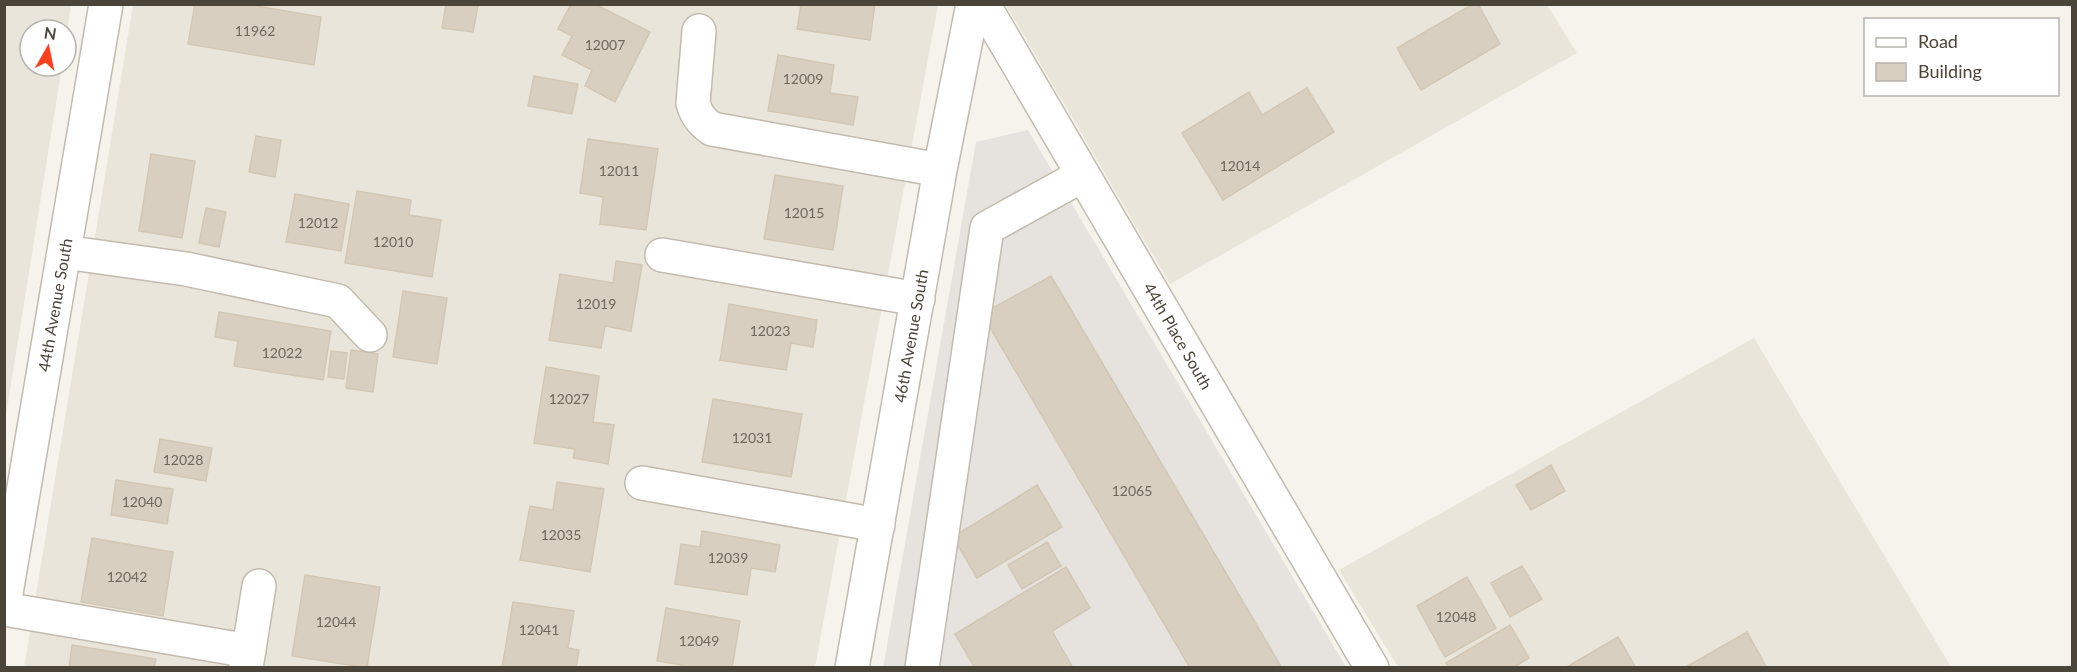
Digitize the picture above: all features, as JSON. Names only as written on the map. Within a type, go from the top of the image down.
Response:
[{"type":"street","name":"44th Avenue South","points":[[4,607],[106,4]]},
{"type":"street","name":"46th Avenue South","points":[[852,668],[940,170],[974,4]]},
{"type":"street","name":"44th Place South","points":[[983,4],[1372,668]]},
{"type":"street","points":[[699,31],[693,103],[700,118],[712,129],[940,170]]},
{"type":"street","points":[[922,668],[987,228],[1083,175]]},
{"type":"street","points":[[64,252],[186,269],[338,302],[370,336]]},
{"type":"street","points":[[662,255],[918,298]]},
{"type":"street","points":[[642,483],[878,525]]},
{"type":"street","points":[[4,607],[247,659],[259,586]]},
{"type":"shaded area","points":[[5,4],[71,5],[69,18],[18,18],[18,78],[60,78],[5,422]]},
{"type":"shaded area","points":[[133,5],[938,5],[815,667],[24,668]]},
{"type":"shaded area","points":[[1006,5],[1547,5],[1577,53],[1170,284]]},
{"type":"shaded area","points":[[1028,130],[1346,667],[883,668],[976,142]]},
{"type":"shaded area","points":[[1754,338],[1951,667],[1398,667],[1339,570]]},
{"type":"building","points":[[195,4],[245,4],[321,17],[314,65],[188,44]]},
{"type":"building","points":[[446,4],[478,6],[473,32],[442,28]]},
{"type":"building","points":[[571,4],[595,4],[650,32],[615,102],[585,86],[592,70],[562,55],[572,36],[558,29]]},
{"type":"building","points":[[801,4],[875,4],[870,40],[797,29]]},
{"type":"building","points":[[1473,4],[1478,4],[1500,44],[1421,90],[1397,48]]},
{"type":"building","points":[[778,55],[834,65],[830,93],[858,97],[853,125],[768,111]]},
{"type":"building","points":[[534,76],[578,84],[572,114],[528,106]]},
{"type":"building","points":[[1307,88],[1334,132],[1223,200],[1182,133],[1249,92],[1262,115]]},
{"type":"building","points":[[256,136],[281,140],[275,177],[249,172]]},
{"type":"building","points":[[588,139],[658,149],[646,230],[600,224],[603,197],[580,193]]},
{"type":"building","points":[[151,154],[195,161],[182,238],[139,231]]},
{"type":"building","points":[[775,175],[843,186],[833,250],[764,239]]},
{"type":"building","points":[[357,191],[411,200],[409,215],[441,220],[432,277],[345,263]]},
{"type":"building","points":[[295,194],[349,204],[341,251],[286,242]]},
{"type":"building","points":[[206,208],[226,212],[219,247],[199,243]]},
{"type":"building","points":[[616,261],[642,265],[631,331],[605,326],[601,348],[549,340],[560,274],[613,283]]},
{"type":"building","points":[[1051,276],[1282,668],[1190,668],[982,314]]},
{"type":"building","points":[[403,291],[447,298],[437,364],[393,357]]},
{"type":"building","points":[[729,304],[817,320],[813,347],[791,343],[786,370],[720,360]]},
{"type":"building","points":[[219,312],[331,331],[323,380],[234,366],[238,341],[215,337]]},
{"type":"building","points":[[351,350],[378,354],[373,392],[346,388]]},
{"type":"building","points":[[331,351],[347,353],[344,379],[328,377]]},
{"type":"building","points":[[546,367],[599,376],[593,422],[614,425],[608,464],[573,458],[575,449],[534,443]]},
{"type":"building","points":[[713,399],[802,414],[791,477],[702,462]]},
{"type":"building","points":[[160,439],[212,448],[206,481],[154,472]]},
{"type":"building","points":[[1551,465],[1565,491],[1531,510],[1516,485]]},
{"type":"building","points":[[116,480],[173,489],[167,524],[111,515]]},
{"type":"building","points":[[557,482],[604,489],[590,572],[520,560],[530,506],[553,510]]},
{"type":"building","points":[[1037,485],[1062,527],[977,578],[953,537]]},
{"type":"building","points":[[702,531],[780,545],[775,572],[751,568],[747,595],[675,584],[681,544],[700,547]]},
{"type":"building","points":[[92,538],[173,552],[163,616],[81,602]]},
{"type":"building","points":[[1047,542],[1061,566],[1022,589],[1008,565]]},
{"type":"building","points":[[1522,566],[1542,599],[1510,617],[1491,583]]},
{"type":"building","points":[[1066,567],[1090,608],[1052,631],[1073,668],[975,668],[955,634]]},
{"type":"building","points":[[305,575],[380,587],[367,668],[292,656]]},
{"type":"building","points":[[1467,577],[1496,628],[1445,657],[1417,606]]},
{"type":"building","points":[[513,602],[574,611],[568,648],[579,650],[576,668],[502,668]]},
{"type":"building","points":[[666,608],[740,621],[732,668],[682,668],[682,665],[657,661]]},
{"type":"building","points":[[1510,625],[1529,658],[1513,668],[1449,668],[1446,663]]},
{"type":"building","points":[[1747,632],[1767,668],[1684,668]]},
{"type":"building","points":[[1618,637],[1636,668],[1565,668]]},
{"type":"building","points":[[72,645],[156,659],[154,668],[69,668]]}]
